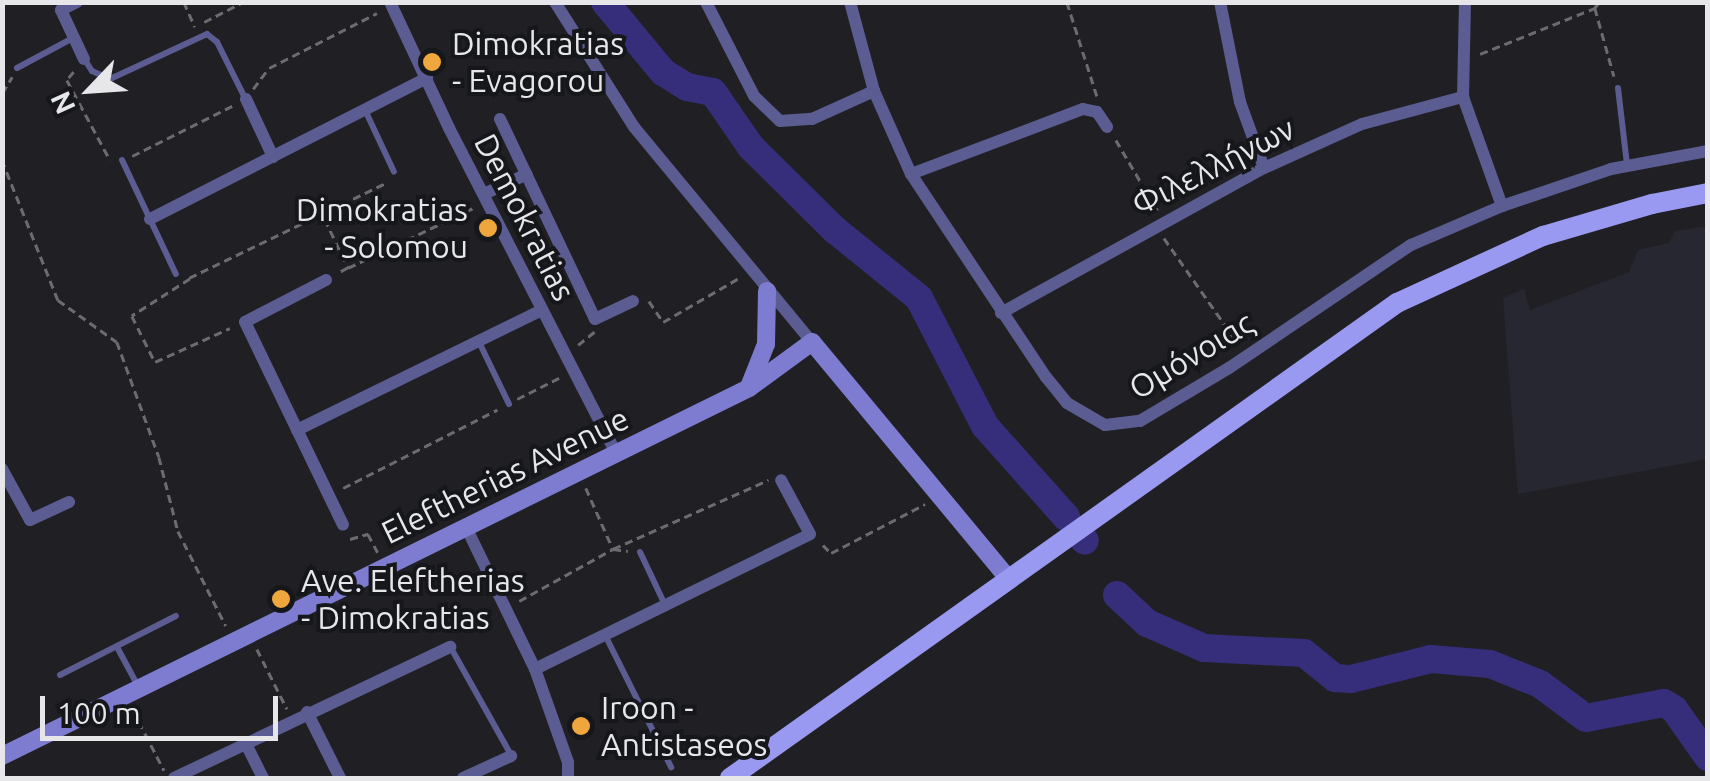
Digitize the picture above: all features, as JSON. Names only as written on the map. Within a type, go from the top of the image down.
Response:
[{"type":"main road","points":[[730,778],[1056,542],[1398,303],[1543,236],[1652,204],[1708,193]]},
{"type":"main road","points":[[748,388],[766,344],[767,291]]},
{"type":"main road","name":"Eleftherias Avenue","points":[[2,756],[748,388],[812,342]]},
{"type":"main road","points":[[812,342],[1007,577]]},
{"type":"street","points":[[76,2],[61,10],[84,59]]},
{"type":"street","points":[[554,2],[634,128],[812,342]]},
{"type":"street","points":[[706,2],[754,96],[780,120],[812,119],[874,90]]},
{"type":"street","name":"Ομόνοιας","points":[[850,2],[874,90],[910,174],[1001,313],[1068,403],[1105,426],[1140,421],[1247,356],[1411,244],[1502,206],[1627,166],[1708,152]]},
{"type":"street","points":[[1220,2],[1240,102],[1264,168]]},
{"type":"street","points":[[1465,2],[1463,97],[1502,206]]},
{"type":"street","name":"Demokratias","points":[[391,4],[616,453]]},
{"type":"street","points":[[150,220],[427,78]]},
{"type":"street","name":"Φιλελλήνων","points":[[1001,313],[1264,168],[1362,124],[1463,97]]},
{"type":"street","points":[[246,99],[273,157]]},
{"type":"street","points":[[910,174],[1083,109],[1098,112],[1107,126]]},
{"type":"street","points":[[500,119],[596,319],[633,301]]},
{"type":"street","points":[[486,197],[526,174]]},
{"type":"street","points":[[326,280],[244,322],[343,525]]},
{"type":"street","points":[[297,430],[542,310]]},
{"type":"street","points":[[2,468],[7,488],[30,520],[69,502]]},
{"type":"street","points":[[535,669],[810,534],[781,480]]},
{"type":"street","points":[[466,527],[535,669],[568,762],[568,778]]},
{"type":"street","points":[[171,778],[450,647]]},
{"type":"street","points":[[306,712],[340,778]]},
{"type":"street","points":[[245,742],[263,778]]},
{"type":"street","points":[[463,778],[511,756]]},
{"type":"lane","points":[[84,59],[92,71],[110,79],[212,35],[246,99]]},
{"type":"lane","points":[[17,68],[74,38]]},
{"type":"lane","points":[[1618,88],[1627,166]]},
{"type":"lane","points":[[364,110],[394,172]]},
{"type":"lane","points":[[122,160],[176,274]]},
{"type":"lane","points":[[478,341],[508,404]]},
{"type":"lane","points":[[640,552],[666,606]]},
{"type":"lane","points":[[60,675],[176,616]]},
{"type":"lane","points":[[605,635],[671,766]]},
{"type":"lane","points":[[117,646],[132,692]]},
{"type":"lane","points":[[450,647],[511,756]]},
{"type":"path","points":[[184,2],[199,38]]},
{"type":"path","points":[[194,26],[243,2]]},
{"type":"path","points":[[1464,63],[1496,44],[1595,8],[1600,2]]},
{"type":"path","points":[[84,59],[67,80],[108,159],[122,160],[246,99],[269,68],[391,4]]},
{"type":"path","points":[[1595,8],[1618,88]]},
{"type":"path","points":[[2,94],[17,68]]},
{"type":"path","points":[[2,160],[58,300],[117,342],[159,457],[178,531],[292,719]]},
{"type":"path","points":[[244,322],[154,362],[132,316],[192,279],[384,186],[394,172]]},
{"type":"path","points":[[326,280],[486,197]]},
{"type":"path","points":[[324,216],[348,268]]},
{"type":"path","points":[[1156,226],[1247,356]]},
{"type":"path","points":[[633,301],[649,300],[663,322],[750,272]]},
{"type":"path","points":[[176,274],[192,279]]},
{"type":"path","points":[[564,353],[593,337],[596,319]]},
{"type":"path","points":[[328,495],[574,371]]},
{"type":"path","points":[[579,472],[613,549]]},
{"type":"path","points":[[450,647],[455,628],[764,480],[781,480]]},
{"type":"path","points":[[810,534],[831,552],[939,497]]},
{"type":"path","points":[[343,525],[350,540],[368,534],[385,568]]},
{"type":"path","points":[[613,549],[640,552]]},
{"type":"path","points":[[132,692],[171,778]]},
{"type":"shaded area","points":[[1707,226],[1707,459],[1518,494],[1503,298],[1524,289],[1530,310],[1629,272],[1638,250],[1669,243],[1675,231]]},
{"type":"waterway","points":[[605,2],[663,72],[687,87],[713,92],[751,147],[835,230],[919,298],[985,426],[1066,517]]},
{"type":"waterway","points":[[1117,595],[1147,623],[1204,648],[1304,653],[1335,678],[1351,679],[1431,659],[1490,664],[1540,684],[1586,718],[1664,703],[1674,709],[1708,757]]},
{"type":"place","name":"Dimokratias - Evagorou","points":[[432,62]]},
{"type":"place","name":"Dimokratias - Solomou","points":[[488,228]]},
{"type":"place","name":"Ave. Eleftherias - Dimokratias","points":[[281,599]]},
{"type":"place","name":"Iroon - Antistaseos","points":[[581,726]]}]
